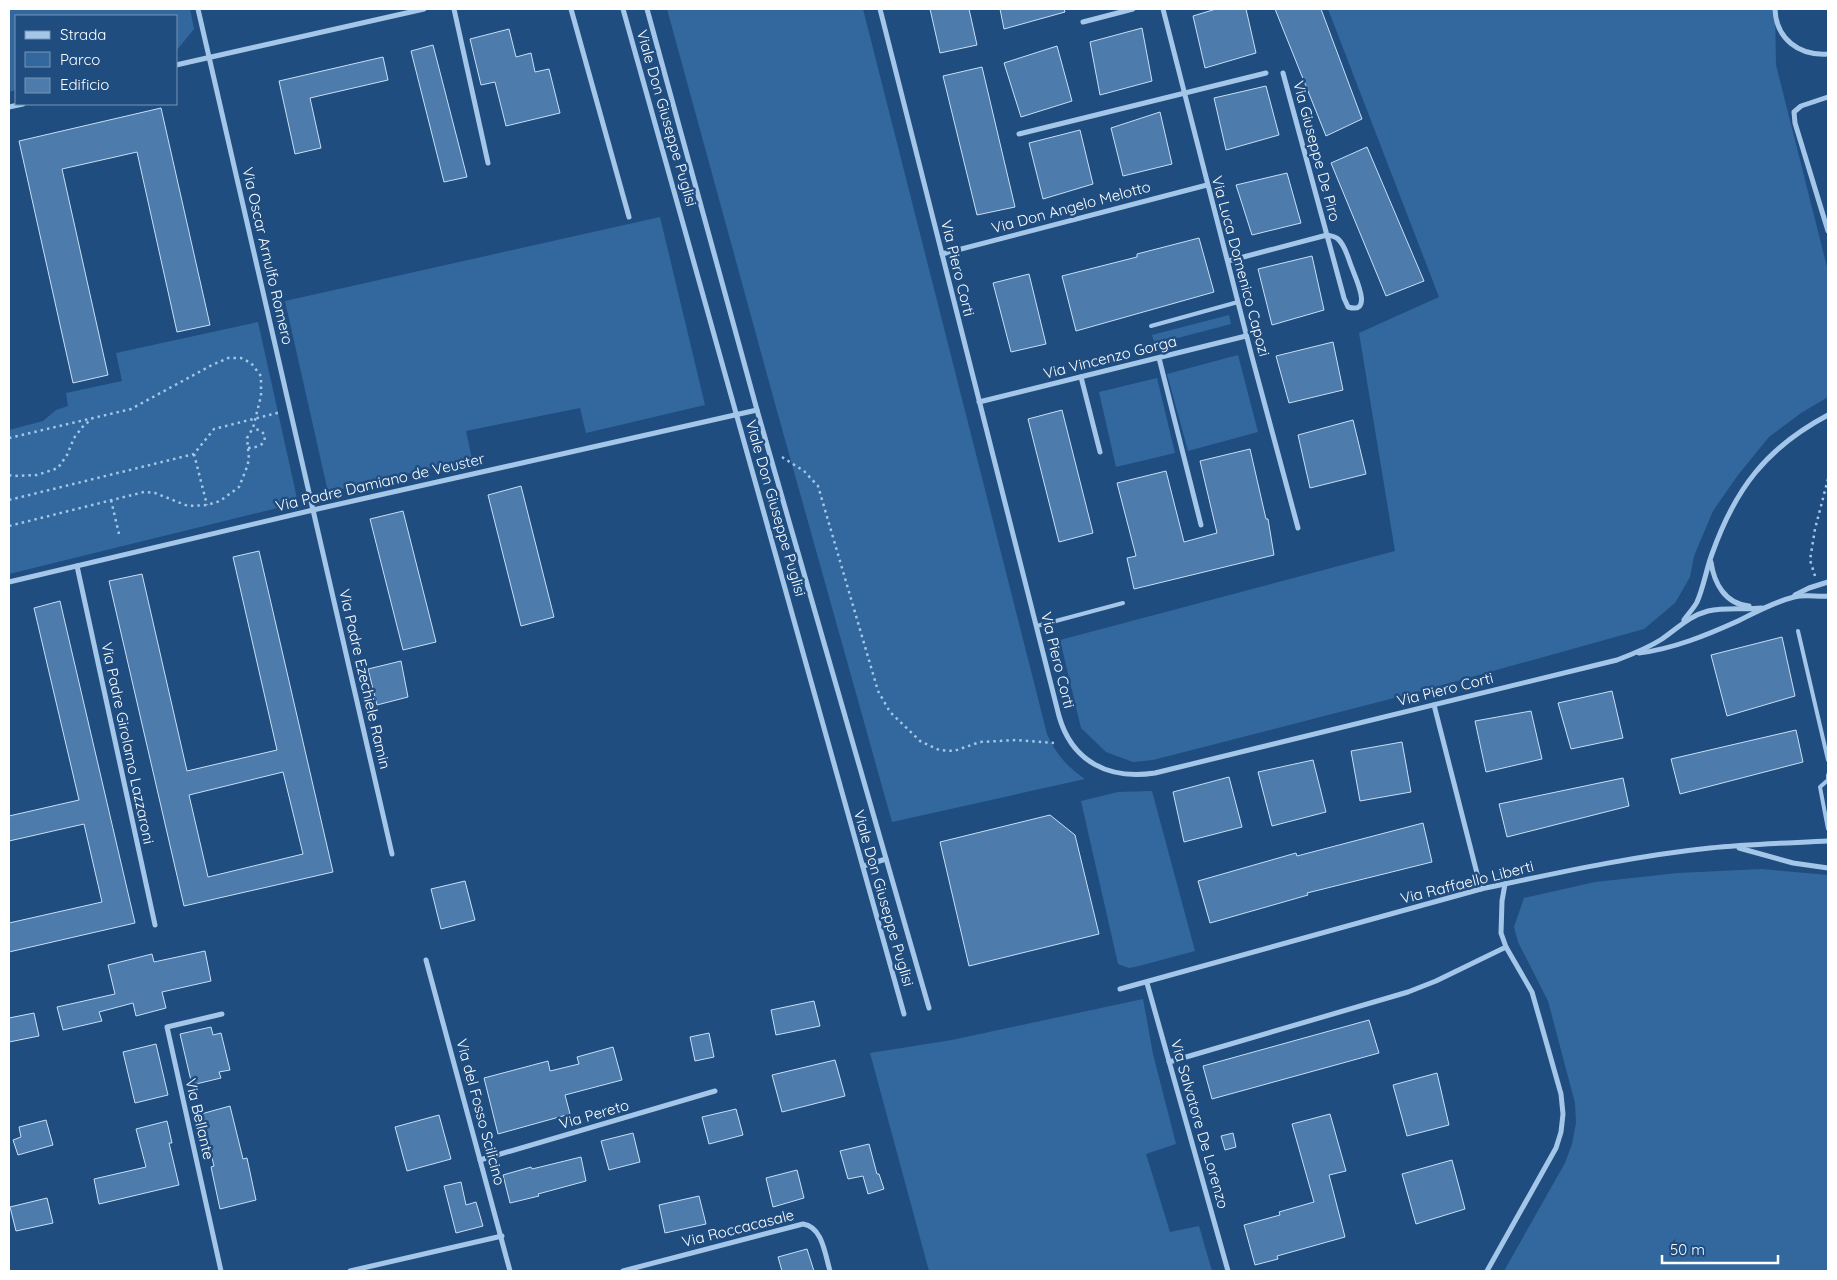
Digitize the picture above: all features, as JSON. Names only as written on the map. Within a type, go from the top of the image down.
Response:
[{"type":"street","name":"Via Oscar Arnulfo Romero","points":[[198,9],[313,510]]},
{"type":"street","points":[[178,64],[424,9]]},
{"type":"street","points":[[454,9],[488,163]]},
{"type":"street","points":[[571,9],[629,217]]},
{"type":"street","name":"Viale Don Giuseppe Puglisi","points":[[623,9],[904,1014]]},
{"type":"street","name":"Viale Don Giuseppe Puglisi","points":[[648,9],[757,410],[929,1008]]},
{"type":"street","name":"Via Piero Corti","points":[[880,9],[1061,724],[1069,742],[1083,758],[1101,768],[1121,774],[1154,773],[1596,666],[1636,653],[1653,651],[1684,642],[1737,621],[1762,608],[1793,597],[1801,595],[1828,596]]},
{"type":"street","points":[[1083,22],[1133,9]]},
{"type":"street","name":"Via Luca Domenico Capozi","points":[[1163,9],[1246,336],[1298,528]]},
{"type":"street","points":[[1775,9],[1779,30],[1790,44],[1812,54],[1828,54]]},
{"type":"street","points":[[1019,134],[1266,73]]},
{"type":"street","name":"Via Giuseppe De Piro","points":[[1283,74],[1327,235],[1346,304],[1350,308],[1357,308],[1362,301],[1362,292],[1343,245],[1336,238],[1327,235]]},
{"type":"street","points":[[1828,97],[1801,106],[1794,112],[1795,123],[1828,231]]},
{"type":"street","name":"Via Don Angelo Melotto","points":[[942,254],[1207,185]]},
{"type":"street","points":[[1228,261],[1327,235]]},
{"type":"street","name":"Via Vincenzo Gorga","points":[[980,402],[1246,336]]},
{"type":"street","points":[[1160,358],[1201,525]]},
{"type":"street","points":[[1081,377],[1100,452]]},
{"type":"street","name":"Via Padre Damiano de Veuster","points":[[9,582],[313,510],[757,410]]},
{"type":"street","points":[[1682,622],[1696,603],[1726,518],[1752,476],[1782,444],[1828,415]]},
{"type":"street","name":"Via Padre Ezechiele Ramin","points":[[313,510],[392,854]]},
{"type":"street","points":[[1711,556],[1715,580],[1726,596],[1744,606],[1762,608]]},
{"type":"street","name":"Via Padre Girolamo Lazzaroni","points":[[77,566],[155,925]]},
{"type":"street","name":"Via Piero Corti","points":[[1793,597],[1809,588],[1828,582]]},
{"type":"street","name":"Via Piero Corti","points":[[1636,653],[1662,638],[1682,622],[1707,611],[1762,608]]},
{"type":"street","points":[[1434,705],[1481,889]]},
{"type":"street","name":"Via Raffaello Liberti","points":[[1120,989],[1481,889],[1619,861],[1710,848],[1828,841]]},
{"type":"street","points":[[1733,846],[1794,863],[1828,868]]},
{"type":"street","points":[[863,866],[886,859]]},
{"type":"street","points":[[1487,1271],[1556,1148],[1561,1132],[1563,1114],[1561,1094],[1532,992],[1506,947],[1502,934],[1500,918],[1505,884]]},
{"type":"street","points":[[1169,1062],[1408,992],[1436,981],[1506,947]]},
{"type":"street","name":"Via del Fosso Scilicino","points":[[426,960],[510,1271]]},
{"type":"street","name":"Via Salvatore De Lorenzo","points":[[1147,983],[1228,1271]]},
{"type":"street","name":"Via Bellante","points":[[221,1271],[166,1027],[222,1014]]},
{"type":"street","name":"Via Pereto","points":[[480,1160],[715,1092]]},
{"type":"street","name":"Via Roccacasale","points":[[623,1271],[803,1224],[812,1226],[818,1232],[830,1271]]},
{"type":"street","points":[[350,1271],[502,1236]]},
{"type":"lane","points":[[1151,326],[1238,302]]},
{"type":"lane","points":[[1037,626],[1123,603]]},
{"type":"lane","points":[[1798,631],[1828,760]]},
{"type":"lane","points":[[1828,775],[1828,780],[1820,787],[1828,830]]},
{"type":"path","points":[[9,438],[131,409],[228,358],[241,358],[250,363],[261,376],[261,396],[253,428],[248,438],[247,467],[239,486],[220,501],[188,506],[155,493],[150,493],[111,500],[9,526]]},
{"type":"path","points":[[9,500],[194,454],[214,429],[290,410]]},
{"type":"path","points":[[9,474],[13,476],[37,475],[58,468],[67,455],[74,438],[84,425],[94,418]]},
{"type":"path","points":[[248,448],[263,445],[265,441],[265,435],[253,428]]},
{"type":"path","points":[[768,448],[804,471],[818,486],[878,691],[890,712],[920,741],[939,750],[954,751],[980,742],[1017,740],[1054,742]]},
{"type":"path","points":[[194,454],[206,504]]},
{"type":"path","points":[[1815,576],[1810,560],[1815,529],[1828,479]]},
{"type":"path","points":[[111,500],[119,534]]},
{"type":"green space","points":[[9,9],[190,9],[194,29],[178,49],[178,15],[15,15],[15,90],[9,92]]},
{"type":"green space","points":[[667,9],[863,9],[1047,734],[1063,760],[1085,779],[892,822]]},
{"type":"green space","points":[[1328,9],[1775,9],[1776,65],[1828,271],[1828,397],[1801,413],[1769,437],[1738,475],[1713,511],[1694,556],[1690,577],[1675,603],[1644,629],[1425,690],[1153,760],[1133,762],[1106,752],[1081,728],[1060,640],[1395,551],[1359,333],[1439,297]]},
{"type":"green space","points":[[660,217],[705,405],[586,433],[580,408],[466,431],[472,459],[328,492],[285,301]]},
{"type":"green space","points":[[1229,315],[1231,324],[1155,344],[1152,335]]},
{"type":"green space","points":[[258,322],[298,503],[9,574],[9,430],[43,421],[56,410],[68,406],[66,393],[122,381],[116,353]]},
{"type":"green space","points":[[1238,355],[1258,432],[1188,451],[1167,374]]},
{"type":"green space","points":[[1157,378],[1175,453],[1116,467],[1099,392]]},
{"type":"green space","points":[[1152,791],[1195,951],[1129,968],[1118,964],[1081,801],[1118,792]]},
{"type":"green space","points":[[1762,869],[1828,875],[1828,1271],[1504,1271],[1565,1163],[1572,1144],[1576,1123],[1575,1103],[1548,1001],[1518,942],[1514,927],[1524,898],[1595,882],[1678,873]]},
{"type":"green space","points":[[1143,999],[1153,1054],[1176,1144],[1146,1154],[1170,1232],[1199,1226],[1212,1271],[929,1271],[870,1053],[952,1040]]},
{"type":"building","points":[[930,9],[969,9],[977,45],[940,53]]},
{"type":"building","points":[[1000,9],[1064,9],[1065,12],[1004,29]]},
{"type":"building","points":[[1216,9],[1246,9],[1256,53],[1205,68],[1193,16]]},
{"type":"building","points":[[1275,9],[1321,9],[1362,119],[1326,136]]},
{"type":"building","points":[[1142,28],[1152,81],[1100,95],[1090,42]]},
{"type":"building","points":[[509,29],[516,57],[531,53],[535,72],[549,69],[560,113],[506,126],[495,82],[481,85],[470,39]]},
{"type":"building","points":[[433,45],[467,177],[444,182],[411,51]]},
{"type":"building","points":[[1057,46],[1072,101],[1021,117],[1004,63]]},
{"type":"building","points":[[383,57],[388,80],[310,98],[321,148],[295,154],[279,81]]},
{"type":"building","points":[[982,67],[1015,207],[977,215],[943,76]]},
{"type":"building","points":[[1266,86],[1279,135],[1226,150],[1214,98]]},
{"type":"building","points":[[161,108],[210,325],[177,332],[137,152],[62,169],[108,375],[73,383],[19,141]]},
{"type":"building","points":[[1160,112],[1172,164],[1123,176],[1111,128]]},
{"type":"building","points":[[1080,130],[1093,184],[1043,199],[1029,143]]},
{"type":"building","points":[[1367,147],[1424,281],[1386,296],[1331,163]]},
{"type":"building","points":[[1287,173],[1301,223],[1252,235],[1236,185]]},
{"type":"building","points":[[1199,238],[1214,292],[1076,331],[1062,276],[1137,257],[1137,254]]},
{"type":"building","points":[[1312,256],[1324,310],[1272,325],[1258,269]]},
{"type":"building","points":[[1029,274],[1046,344],[1011,352],[993,283]]},
{"type":"building","points":[[1333,342],[1343,390],[1289,403],[1276,356]]},
{"type":"building","points":[[1062,410],[1093,533],[1059,542],[1028,419]]},
{"type":"building","points":[[1353,420],[1366,474],[1310,488],[1298,435]]},
{"type":"building","points":[[1250,449],[1266,519],[1268,519],[1274,555],[1134,589],[1127,558],[1136,556],[1117,483],[1166,471],[1184,542],[1217,533],[1200,461]]},
{"type":"building","points":[[521,486],[554,617],[521,626],[488,495]]},
{"type":"building","points":[[403,511],[436,642],[403,650],[370,519]]},
{"type":"building","points":[[259,551],[333,872],[184,906],[109,581],[142,574],[187,771],[277,750],[233,557]],"holes":[[[283,772],[303,854],[208,877],[189,795]]]},
{"type":"building","points":[[60,601],[135,923],[9,952],[9,923],[102,902],[84,824],[9,841],[9,816],[79,800],[34,608]]},
{"type":"building","points":[[1782,637],[1795,696],[1727,716],[1711,655]]},
{"type":"building","points":[[401,661],[408,697],[377,705],[368,669]]},
{"type":"building","points":[[1612,691],[1623,738],[1571,749],[1558,703]]},
{"type":"building","points":[[1531,711],[1542,759],[1486,772],[1475,721]]},
{"type":"building","points":[[1796,730],[1803,762],[1680,794],[1671,759]]},
{"type":"building","points":[[1402,742],[1411,792],[1360,801],[1351,751]]},
{"type":"building","points":[[1313,760],[1326,812],[1272,826],[1258,772]]},
{"type":"building","points":[[1229,777],[1242,827],[1184,842],[1173,792]]},
{"type":"building","points":[[1623,778],[1629,806],[1507,837],[1499,804]]},
{"type":"building","points":[[1050,815],[1075,835],[1099,934],[969,966],[940,842]]},
{"type":"building","points":[[1423,823],[1432,862],[1307,893],[1308,895],[1210,923],[1198,881],[1296,853],[1297,856]]},
{"type":"building","points":[[465,881],[475,920],[441,929],[431,889]]},
{"type":"building","points":[[205,951],[211,981],[162,992],[166,1008],[136,1016],[133,1003],[99,1012],[102,1021],[63,1030],[57,1007],[115,994],[108,965],[152,954],[154,962]]},
{"type":"building","points":[[814,1001],[820,1026],[776,1035],[771,1010]]},
{"type":"building","points":[[34,1013],[39,1036],[9,1042],[9,1018]]},
{"type":"building","points":[[1369,1020],[1379,1053],[1212,1099],[1203,1066]]},
{"type":"building","points":[[211,1027],[213,1035],[221,1033],[230,1070],[219,1072],[221,1078],[192,1085],[180,1034]]},
{"type":"building","points":[[709,1033],[714,1057],[695,1061],[690,1037]]},
{"type":"building","points":[[156,1044],[168,1095],[135,1103],[123,1052]]},
{"type":"building","points":[[613,1047],[622,1080],[565,1095],[570,1114],[498,1134],[484,1078],[548,1061],[550,1071],[579,1064],[577,1057]]},
{"type":"building","points":[[835,1060],[845,1096],[782,1112],[772,1075]]},
{"type":"building","points":[[1437,1073],[1449,1125],[1407,1136],[1393,1085]]},
{"type":"building","points":[[230,1106],[243,1159],[247,1158],[256,1200],[220,1209],[211,1167],[214,1166],[201,1114]]},
{"type":"building","points":[[736,1109],[743,1135],[709,1144],[702,1117]]},
{"type":"building","points":[[1330,1114],[1346,1171],[1329,1175],[1345,1237],[1277,1256],[1278,1259],[1255,1265],[1244,1225],[1280,1215],[1279,1212],[1314,1202],[1292,1124]]},
{"type":"building","points":[[439,1115],[451,1159],[407,1171],[395,1127]]},
{"type":"building","points":[[46,1120],[53,1145],[18,1155],[13,1140],[21,1137],[19,1127]]},
{"type":"building","points":[[167,1121],[172,1143],[169,1143],[179,1185],[99,1204],[94,1179],[146,1167],[136,1129]]},
{"type":"building","points":[[633,1133],[640,1162],[609,1170],[601,1141]]},
{"type":"building","points":[[1233,1133],[1236,1147],[1225,1150],[1221,1136]]},
{"type":"building","points":[[869,1144],[877,1174],[879,1174],[884,1189],[868,1194],[863,1176],[848,1179],[840,1151]]},
{"type":"building","points":[[581,1157],[586,1181],[510,1203],[503,1175]]},
{"type":"building","points":[[1452,1160],[1465,1209],[1416,1224],[1402,1174]]},
{"type":"building","points":[[797,1170],[804,1198],[773,1207],[766,1178]]},
{"type":"building","points":[[461,1182],[466,1205],[476,1202],[483,1226],[456,1233],[444,1186]]},
{"type":"building","points":[[699,1196],[706,1224],[665,1233],[659,1205]]},
{"type":"building","points":[[47,1198],[53,1223],[16,1231],[10,1207]]},
{"type":"building","points":[[807,1249],[814,1271],[782,1271],[778,1257]]}]
